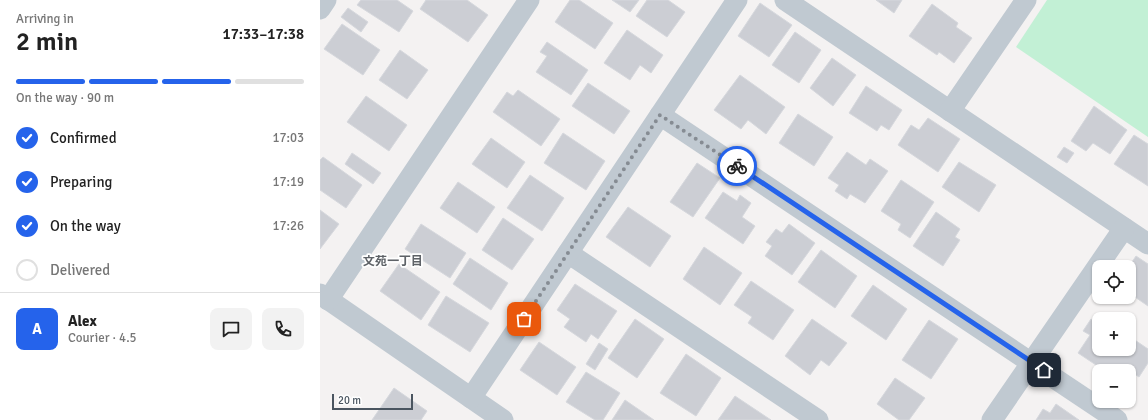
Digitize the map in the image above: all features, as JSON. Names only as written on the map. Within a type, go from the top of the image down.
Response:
[{"type":"street","points":[[320,9],[326,0]]},
{"type":"street","points":[[503,420],[324,297],[529,0]]},
{"type":"street","points":[[471,398],[737,0]]},
{"type":"street","points":[[785,0],[1148,244]]},
{"type":"street","points":[[950,111],[1026,0]]},
{"type":"street","points":[[660,115],[1031,361],[1117,420]]},
{"type":"street","points":[[992,420],[1031,361],[1124,228]]},
{"type":"street","points":[[568,253],[818,420]]},
{"type":"green space","points":[[1047,0],[1148,0],[1148,137],[1016,47]]},
{"type":"building","points":[[361,0],[397,0],[413,11],[399,32],[357,5]]},
{"type":"building","points":[[426,0],[467,0],[488,15],[468,42],[420,9]]},
{"type":"building","points":[[570,0],[579,0],[613,23],[595,49],[555,22]]},
{"type":"building","points":[[612,0],[639,0],[630,12]]},
{"type":"building","points":[[647,0],[668,0],[685,12],[667,37],[636,16]]},
{"type":"building","points":[[876,0],[902,0],[894,13]]},
{"type":"building","points":[[760,3],[792,25],[769,57],[738,36]]},
{"type":"building","points":[[932,4],[958,23],[956,27],[972,38],[954,63],[939,52],[937,55],[909,36]]},
{"type":"building","points":[[348,8],[368,22],[361,32],[341,17]]},
{"type":"building","points":[[342,24],[380,50],[363,75],[324,49]]},
{"type":"building","points":[[627,30],[663,55],[651,73],[640,65],[630,80],[604,63]]},
{"type":"building","points":[[795,32],[821,50],[799,83],[772,65]]},
{"type":"building","points":[[547,42],[588,70],[571,95],[536,72],[547,56],[540,52]]},
{"type":"building","points":[[400,50],[428,70],[407,99],[379,80]]},
{"type":"building","points":[[832,58],[856,75],[833,106],[810,88]]},
{"type":"building","points":[[740,75],[785,107],[766,134],[748,120],[741,129],[714,110]]},
{"type":"building","points":[[588,83],[630,111],[614,134],[572,106]]},
{"type":"building","points":[[866,86],[902,110],[889,130],[881,125],[877,131],[849,113]]},
{"type":"building","points":[[518,90],[560,119],[541,146],[493,112],[507,92],[513,96]]},
{"type":"building","points":[[366,96],[407,125],[389,151],[347,122]]},
{"type":"building","points":[[1094,106],[1127,130],[1110,154],[1093,143],[1086,151],[1071,141]]},
{"type":"building","points":[[798,114],[833,137],[814,166],[779,143]]},
{"type":"building","points":[[928,118],[960,139],[938,172],[898,145],[911,125],[919,130]]},
{"type":"building","points":[[563,133],[605,161],[586,190],[544,163]]},
{"type":"building","points":[[1134,135],[1148,144],[1148,186],[1114,164]]},
{"type":"building","points":[[491,138],[525,162],[507,188],[472,164]]},
{"type":"building","points":[[1064,147],[1074,153],[1067,163],[1057,157]]},
{"type":"building","points":[[847,152],[866,165],[870,159],[888,171],[865,203],[850,194],[847,199],[835,191],[839,185],[828,178]]},
{"type":"building","points":[[352,153],[381,173],[373,184],[345,164]]},
{"type":"building","points":[[323,157],[362,185],[346,208],[320,190],[320,160]]},
{"type":"building","points":[[959,162],[996,185],[979,212],[942,187]]},
{"type":"building","points":[[697,163],[720,178],[693,217],[670,202]]},
{"type":"building","points":[[530,175],[564,198],[542,231],[507,208]]},
{"type":"building","points":[[901,180],[934,202],[910,238],[898,230],[901,224],[881,211]]},
{"type":"building","points":[[458,182],[495,207],[477,233],[440,208]]},
{"type":"building","points":[[723,192],[737,201],[740,195],[751,203],[742,217],[755,226],[743,244],[705,218]]},
{"type":"building","points":[[628,207],[671,236],[650,267],[606,237]]},
{"type":"building","points":[[320,210],[339,224],[320,249]]},
{"type":"building","points":[[936,212],[960,229],[955,237],[960,240],[943,266],[913,246]]},
{"type":"building","points":[[503,218],[534,239],[512,270],[482,250]]},
{"type":"building","points":[[421,224],[466,253],[450,278],[405,249]]},
{"type":"building","points":[[789,224],[815,243],[792,275],[765,256],[772,246],[766,242],[776,229],[782,233]]},
{"type":"building","points":[[704,247],[742,273],[720,305],[683,279]]},
{"type":"building","points":[[821,250],[857,276],[835,308],[798,282]]},
{"type":"building","points":[[1136,256],[1148,264],[1148,306],[1136,298],[1136,260],[1133,260]]},
{"type":"building","points":[[470,258],[508,283],[491,310],[453,284]]},
{"type":"building","points":[[399,264],[440,292],[421,320],[380,291]]},
{"type":"building","points":[[751,281],[794,310],[773,340],[748,323],[752,317],[734,305]]},
{"type":"building","points":[[575,284],[617,311],[598,339],[591,334],[586,342],[564,327],[570,319],[557,310]]},
{"type":"building","points":[[873,285],[907,309],[886,340],[851,316]]},
{"type":"building","points":[[446,296],[489,323],[470,352],[428,325]]},
{"type":"building","points":[[635,319],[664,339],[637,378],[608,358]]},
{"type":"building","points":[[812,319],[847,343],[829,366],[821,360],[810,375],[785,356]]},
{"type":"building","points":[[1091,319],[1092,320],[1092,356],[1136,356],[1136,341],[1148,349],[1148,363],[1139,377],[1136,375],[1136,364],[1094,364],[1078,353],[1090,335],[1083,331]]},
{"type":"building","points":[[929,320],[958,339],[931,379],[902,360]]},
{"type":"building","points":[[539,342],[576,367],[557,395],[520,370]]},
{"type":"building","points":[[599,343],[608,349],[595,370],[586,364]]},
{"type":"building","points":[[686,354],[721,378],[696,416],[660,393]]},
{"type":"building","points":[[586,372],[620,393],[603,420],[595,420],[566,402]]},
{"type":"building","points":[[895,378],[925,398],[909,420],[899,420],[877,404]]},
{"type":"building","points":[[394,388],[427,411],[421,420],[372,420]]},
{"type":"building","points":[[735,396],[771,420],[718,420]]},
{"type":"building","points":[[625,400],[654,420],[612,420]]},
{"type":"building","points":[[1056,404],[1079,420],[1036,420],[1043,409],[1050,413]]},
{"type":"way so far","points":[[524,319],[660,115],[737,166]]},
{"type":"district","name":"文苑一丁目","points":[[393,261]]},
{"type":"route","points":[[737,166],[1044,370]]}]
